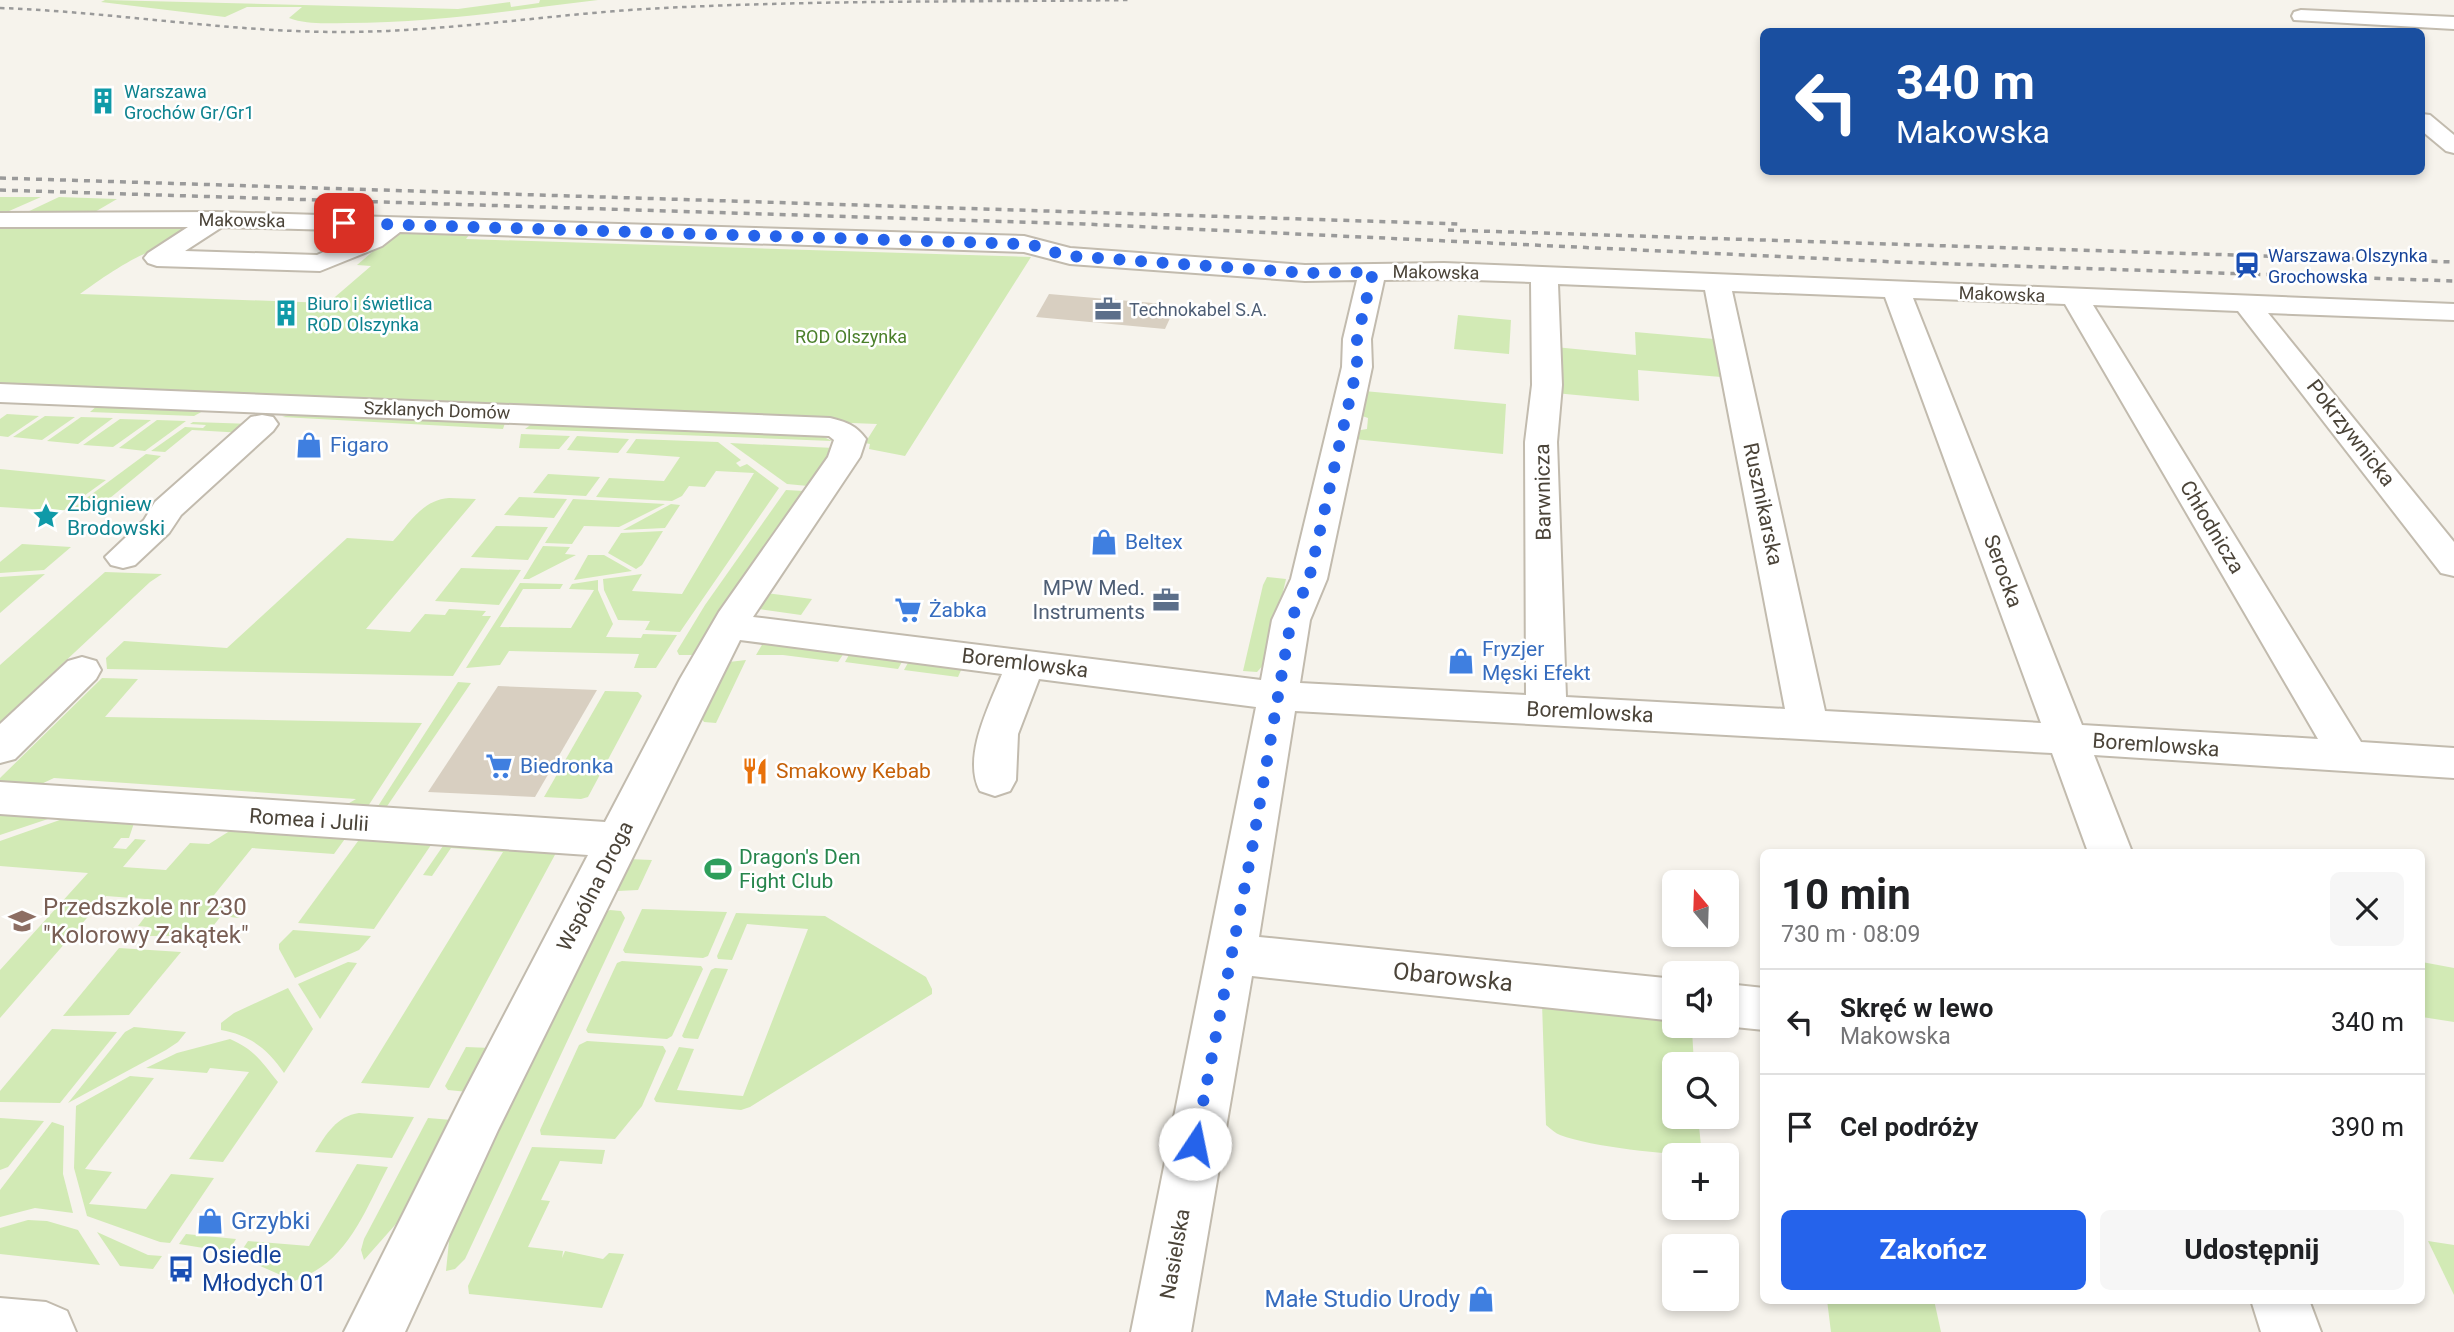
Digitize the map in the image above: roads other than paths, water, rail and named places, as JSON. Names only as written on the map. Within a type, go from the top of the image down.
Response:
[{"type":"street","points":[[2314,28],[2301,16],[2454,23]]},
{"type":"street","points":[[2425,122],[2454,146]]},
{"type":"street","points":[[217,219],[157,258],[320,263],[373,241],[395,225]]},
{"type":"street","name":"Makowska","points":[[0,220],[217,219],[1024,244],[1044,246],[1062,255],[1305,273],[1444,271],[2440,312]]},
{"type":"street","name":"Nasielska","points":[[1161,1332],[1291,620],[1309,579],[1357,367],[1357,339],[1373,272]]},
{"type":"street","name":"Barwnicza","points":[[1544,276],[1547,385],[1541,442],[1546,709]]},
{"type":"street","name":"Rusznikarska","points":[[1717,283],[1808,725]]},
{"type":"street","name":"Serocka","points":[[1896,290],[2109,849]]},
{"type":"street","name":"Chłodnicza","points":[[2074,297],[2350,758]]},
{"type":"street","name":"Pokrzywnicka","points":[[2246,303],[2454,565]]},
{"type":"street","points":[[2440,312],[2454,338]]},
{"type":"street","name":"Szklanych Domów","points":[[0,393],[830,427],[841,430],[850,439],[844,457]]},
{"type":"street","points":[[123,556],[157,526],[167,509],[262,424]]},
{"type":"street","name":"Wspólna Droga","points":[[374,1332],[618,840],[729,626],[844,457]]},
{"type":"street","name":"Boremlowska","points":[[729,626],[1278,696],[2067,739],[2454,764]]},
{"type":"street","points":[[995,780],[998,734],[1026,663]]},
{"type":"street","points":[[0,748],[82,670]]},
{"type":"street","name":"Romea i Julii","points":[[0,798],[618,840]]},
{"type":"street","name":"Obarowska","points":[[1232,954],[1662,999]]},
{"type":"street","points":[[1739,1006],[1760,1009]]},
{"type":"street","points":[[2281,1304],[2291,1332]]},
{"type":"street","points":[[0,1327],[46,1332]]},
{"type":"railway","points":[[0,8],[256,29],[341,32],[422,29],[624,10],[722,5],[1131,0]]},
{"type":"railway","points":[[0,178],[1460,224]]},
{"type":"railway","points":[[0,190],[1084,224],[1896,262],[2454,281]]},
{"type":"railway","points":[[1448,230],[2454,262]]},
{"type":"place","name":"Warszawa Grochów Gr/Gr1","points":[[103,101]]},
{"type":"place","name":"Warszawa Olszynka Grochowska","points":[[2247,265]]},
{"type":"place","name":"Technokabel S.A.","points":[[1108,309]]},
{"type":"place","name":"Biuro i świetlica ROD Olszynka","points":[[286,313]]},
{"type":"place","name":"Figaro","points":[[309,445]]},
{"type":"place","name":"Zbigniew Brodowski","points":[[46,516]]},
{"type":"place","name":"Beltex","points":[[1104,542]]},
{"type":"place","name":"MPW Med. Instruments","points":[[1166,600]]},
{"type":"place","name":"Żabka","points":[[908,610]]},
{"type":"place","name":"Fryzjer Męski Efekt","points":[[1461,661]]},
{"type":"place","name":"Biedronka","points":[[499,766]]},
{"type":"place","name":"Smakowy Kebab","points":[[755,771]]},
{"type":"place","name":"Dragon's Den Fight Club","points":[[718,869]]},
{"type":"place","name":"Przedszkole nr 230 \"Kolorowy Zakątek\"","points":[[22,921]]},
{"type":"place","name":"Grzybki","points":[[210,1221]]},
{"type":"place","name":"Osiedle Młodych 01","points":[[181,1269]]},
{"type":"place","name":"Małe Studio Urody","points":[[1481,1299]]},
{"type":"park label","name":"ROD Olszynka","points":[[851,336]]}]
